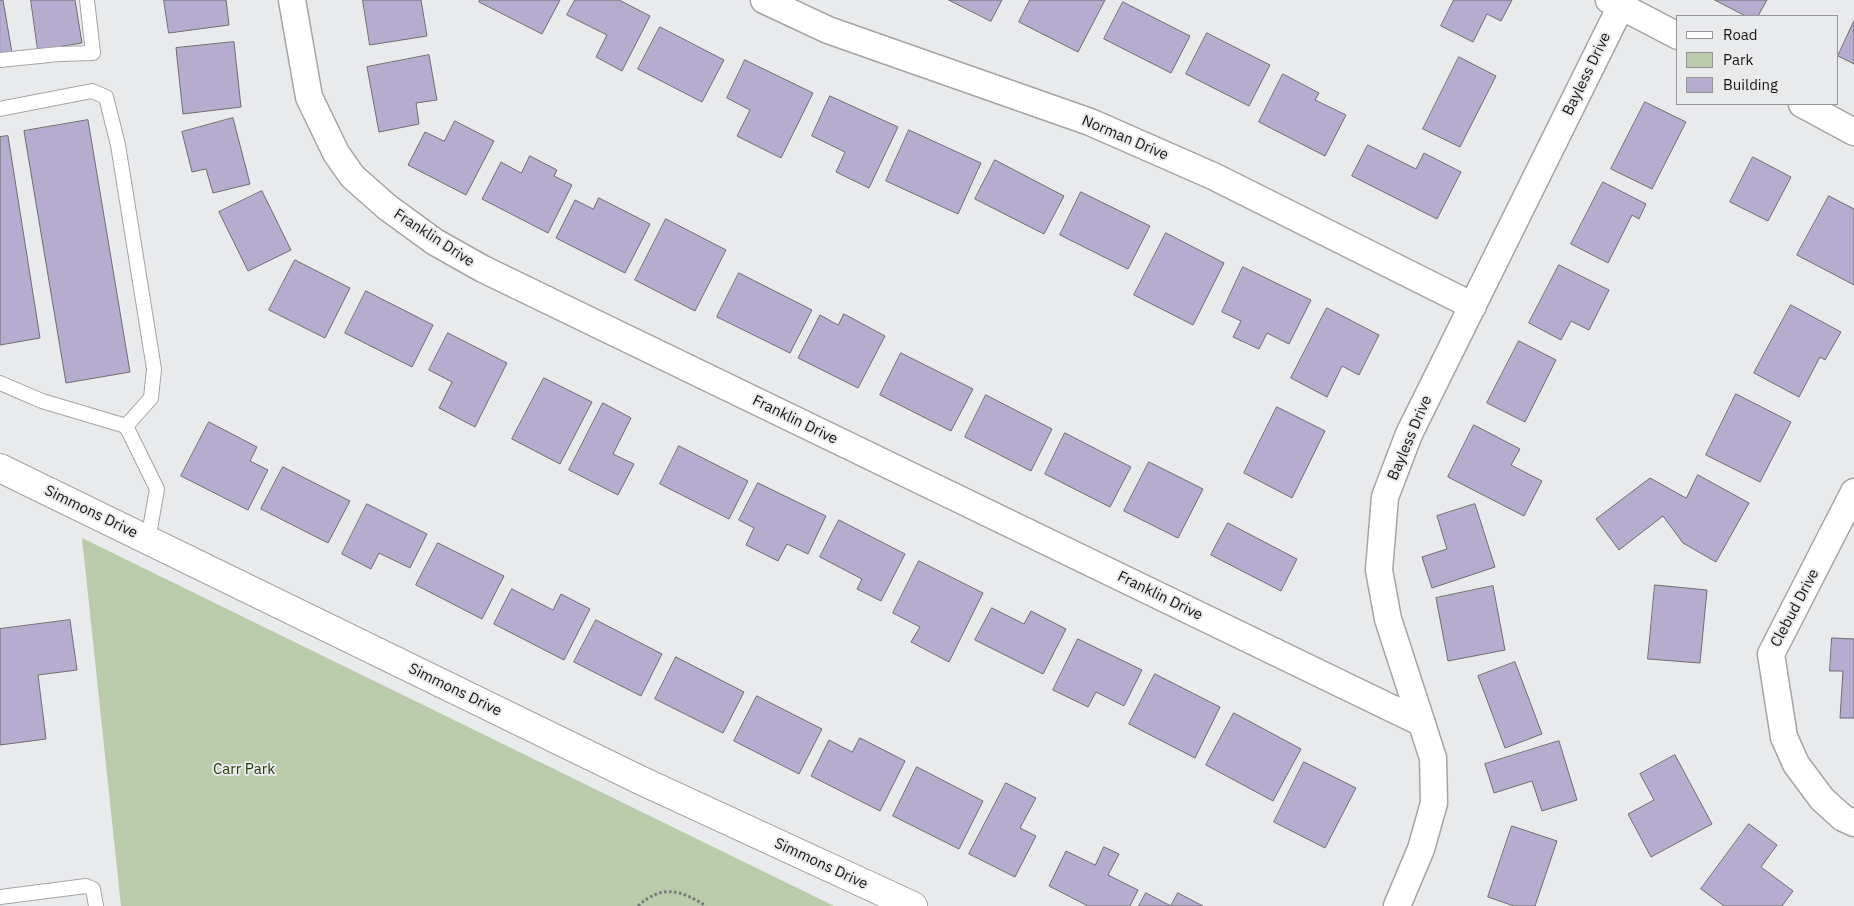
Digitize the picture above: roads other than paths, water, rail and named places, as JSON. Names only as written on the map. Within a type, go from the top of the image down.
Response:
[{"type":"street","name":"Franklin Drive","points":[[292,0],[309,97],[336,153],[352,176],[387,207],[435,242],[483,269],[1422,723]]},
{"type":"street","name":"Norman Drive","points":[[764,0],[828,30],[1090,122],[1212,176],[1473,306]]},
{"type":"street","name":"Bayless Drive","points":[[1397,906],[1421,849],[1434,803],[1433,758],[1388,619],[1379,570],[1385,497],[1409,434],[1473,306],[1618,2]]},
{"type":"street","points":[[1618,2],[1676,35]]},
{"type":"street","points":[[1804,105],[1854,132]]},
{"type":"street","name":"Simmons Drive","points":[[0,468],[640,780],[913,906]]},
{"type":"street","name":"Clebud Drive","points":[[1854,492],[1771,654],[1784,737],[1796,764],[1822,799],[1843,818],[1854,823]]},
{"type":"lane","points":[[0,60],[59,54],[93,53],[87,0]]},
{"type":"lane","points":[[0,108],[92,92],[106,97],[118,145],[154,369],[151,398],[126,426]]},
{"type":"lane","points":[[0,383],[42,401],[126,426],[157,490],[148,540]]},
{"type":"lane","points":[[0,897],[86,886],[93,889],[96,906]]},
{"type":"park label","name":"Carr Park","points":[[244,770]]}]
